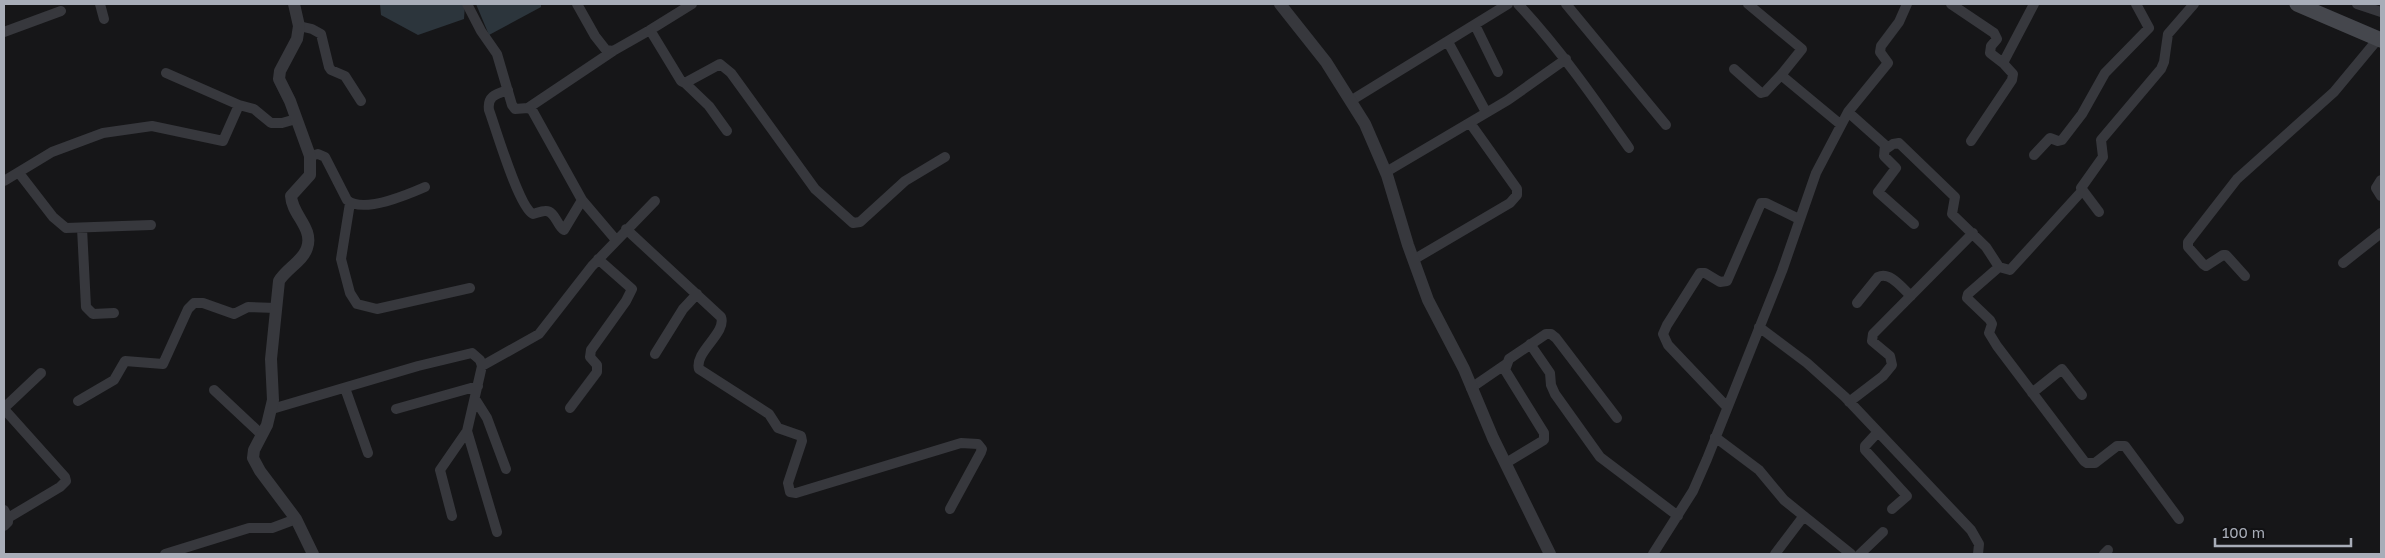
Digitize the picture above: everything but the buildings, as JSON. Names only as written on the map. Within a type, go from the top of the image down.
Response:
[{"type":"main road","points":[[2297,4],[2380,39]]},
{"type":"street","points":[[100,4],[104,19]]},
{"type":"street","points":[[294,4],[298,26],[297,39],[280,71],[279,79],[310,156],[310,175],[291,196],[294,208],[306,228],[308,238],[304,254],[283,274],[280,281],[271,359],[272,410],[253,458],[260,471],[296,519],[313,554]]},
{"type":"street","points":[[467,4],[481,31],[497,54],[515,109],[528,108],[613,52],[692,4]]},
{"type":"street","points":[[577,4],[602,46],[606,50],[613,52]]},
{"type":"street","points":[[1280,4],[1310,40],[1352,100],[1386,172],[1413,260],[1428,300],[1464,369],[1471,388],[1550,554]]},
{"type":"street","points":[[1352,100],[1508,4]]},
{"type":"street","points":[[1518,4],[1566,59],[1629,148]]},
{"type":"street","points":[[1566,4],[1666,125]]},
{"type":"street","points":[[1734,69],[1761,93],[1765,92],[1802,49],[1748,4]]},
{"type":"street","points":[[1653,554],[1693,491],[1782,271],[1814,178],[1840,124],[1888,63],[1880,52],[1881,46],[1898,22],[1906,4]]},
{"type":"street","points":[[1951,4],[1994,33],[1996,39],[1989,51],[2013,74],[2012,80],[1971,141]]},
{"type":"street","points":[[2003,64],[2034,4]]},
{"type":"street","points":[[2034,155],[2050,138],[2060,142],[2062,140],[2082,114],[2105,73],[2149,28],[2148,22],[2136,4]]},
{"type":"street","points":[[1886,150],[1897,143],[1904,147],[1954,197],[1952,214],[1973,233],[1999,267],[2010,270],[2081,192],[2082,185],[2103,157],[2101,145],[2104,134],[2161,69],[2164,62],[2168,34],[2194,4]]},
{"type":"street","points":[[2357,4],[2381,12]]},
{"type":"street","points":[[4,32],[61,11]]},
{"type":"street","points":[[1475,25],[1498,72]]},
{"type":"street","points":[[298,26],[312,28],[321,34],[329,67],[349,80],[361,101]]},
{"type":"street","points":[[650,30],[678,78],[685,82],[708,106],[727,131]]},
{"type":"street","points":[[2245,276],[2226,255],[2206,266],[2188,247],[2188,242],[2237,179],[2334,92],[2380,39]]},
{"type":"street","points":[[1448,42],[1486,112]]},
{"type":"street","points":[[1386,172],[1521,91],[1566,59]]},
{"type":"street","points":[[685,82],[713,66],[720,64],[726,68],[815,189],[856,224],[905,181],[945,157]]},
{"type":"street","points":[[166,73],[254,109],[274,124],[296,119]]},
{"type":"street","points":[[1781,75],[1840,124]]},
{"type":"street","points":[[508,90],[490,98],[488,102],[489,110],[514,181],[528,211],[533,214],[547,210],[551,212],[564,230],[582,200]]},
{"type":"street","points":[[4,182],[41,157],[71,144],[103,133],[135,127],[162,127],[223,141],[230,130],[239,104]]},
{"type":"street","points":[[528,108],[535,116],[582,200],[616,240]]},
{"type":"street","points":[[1848,112],[1884,143],[1886,150],[1884,156],[1896,168],[1878,192],[1914,224]]},
{"type":"street","points":[[1413,260],[1510,203],[1517,195],[1517,189],[1470,122]]},
{"type":"street","points":[[310,156],[318,154],[326,157],[350,202],[341,259],[350,293],[357,304],[377,309],[470,288]]},
{"type":"street","points":[[19,173],[66,228],[151,225]]},
{"type":"street","points":[[2381,180],[2376,188],[2381,196]]},
{"type":"street","points":[[350,202],[366,204],[397,199],[425,187]]},
{"type":"street","points":[[2081,192],[2099,212]]},
{"type":"street","points":[[482,366],[539,334],[598,259],[655,201]]},
{"type":"street","points":[[1727,407],[1668,345],[1664,334],[1667,325],[1700,273],[1705,273],[1720,282],[1727,281],[1760,203],[1766,202],[1799,219]]},
{"type":"street","points":[[82,228],[86,307],[92,314],[114,313]]},
{"type":"street","points":[[626,229],[718,313],[722,321],[699,361],[699,369],[768,414],[778,428],[801,436],[802,440],[788,483],[790,492],[796,493],[961,443],[978,444],[982,449],[981,452],[950,509]]},
{"type":"street","points":[[1848,402],[1890,369],[1892,359],[1876,346],[1872,337],[1973,233]]},
{"type":"street","points":[[2343,263],[2381,233]]},
{"type":"street","points":[[570,408],[597,372],[597,365],[590,357],[591,350],[626,301],[632,289],[598,259]]},
{"type":"street","points":[[1999,267],[1968,294],[1967,298],[1990,320],[1992,324],[1989,333],[2032,393],[2087,463],[2095,463],[2117,446],[2124,446],[2179,519]]},
{"type":"street","points":[[1857,303],[1878,277],[1883,274],[1888,275],[1911,296]]},
{"type":"street","points":[[655,354],[683,309],[696,294]]},
{"type":"street","points":[[78,401],[114,380],[125,361],[163,364],[188,308],[194,303],[203,303],[234,314],[248,307],[276,308]]},
{"type":"street","points":[[1759,327],[1807,363],[1848,402],[1971,530],[1978,544],[1978,554]]},
{"type":"street","points":[[1471,388],[1506,364],[1508,360],[1530,344],[1546,334],[1551,334],[1617,418]]},
{"type":"street","points":[[1530,344],[1550,373],[1551,385],[1555,394],[1600,457],[1678,516]]},
{"type":"street","points":[[272,410],[465,353],[475,355],[482,366],[467,431],[440,470],[452,516]]},
{"type":"street","points":[[1506,364],[1506,374],[1545,437],[1542,442],[1506,463]]},
{"type":"street","points":[[2032,393],[2062,369],[2082,395]]},
{"type":"street","points":[[5,518],[60,487],[66,481],[66,477],[4,409],[41,373]]},
{"type":"street","points":[[396,409],[478,386]]},
{"type":"street","points":[[345,388],[368,453]]},
{"type":"street","points":[[214,390],[262,434]]},
{"type":"street","points":[[475,399],[486,418],[506,469]]},
{"type":"street","points":[[467,431],[497,532]]},
{"type":"street","points":[[1877,433],[1865,446],[1865,450],[1907,496],[1892,510]]},
{"type":"street","points":[[1715,437],[1759,470],[1784,500],[1851,554]]},
{"type":"street","points":[[1775,554],[1803,516]]},
{"type":"street","points":[[165,554],[249,528],[272,528],[296,519]]},
{"type":"street","points":[[1860,554],[1883,532]]},
{"type":"shaded area","points":[[380,4],[465,4],[464,19],[418,35],[381,15]]},
{"type":"shaded area","points":[[476,4],[541,4],[541,7],[489,35]]}]
